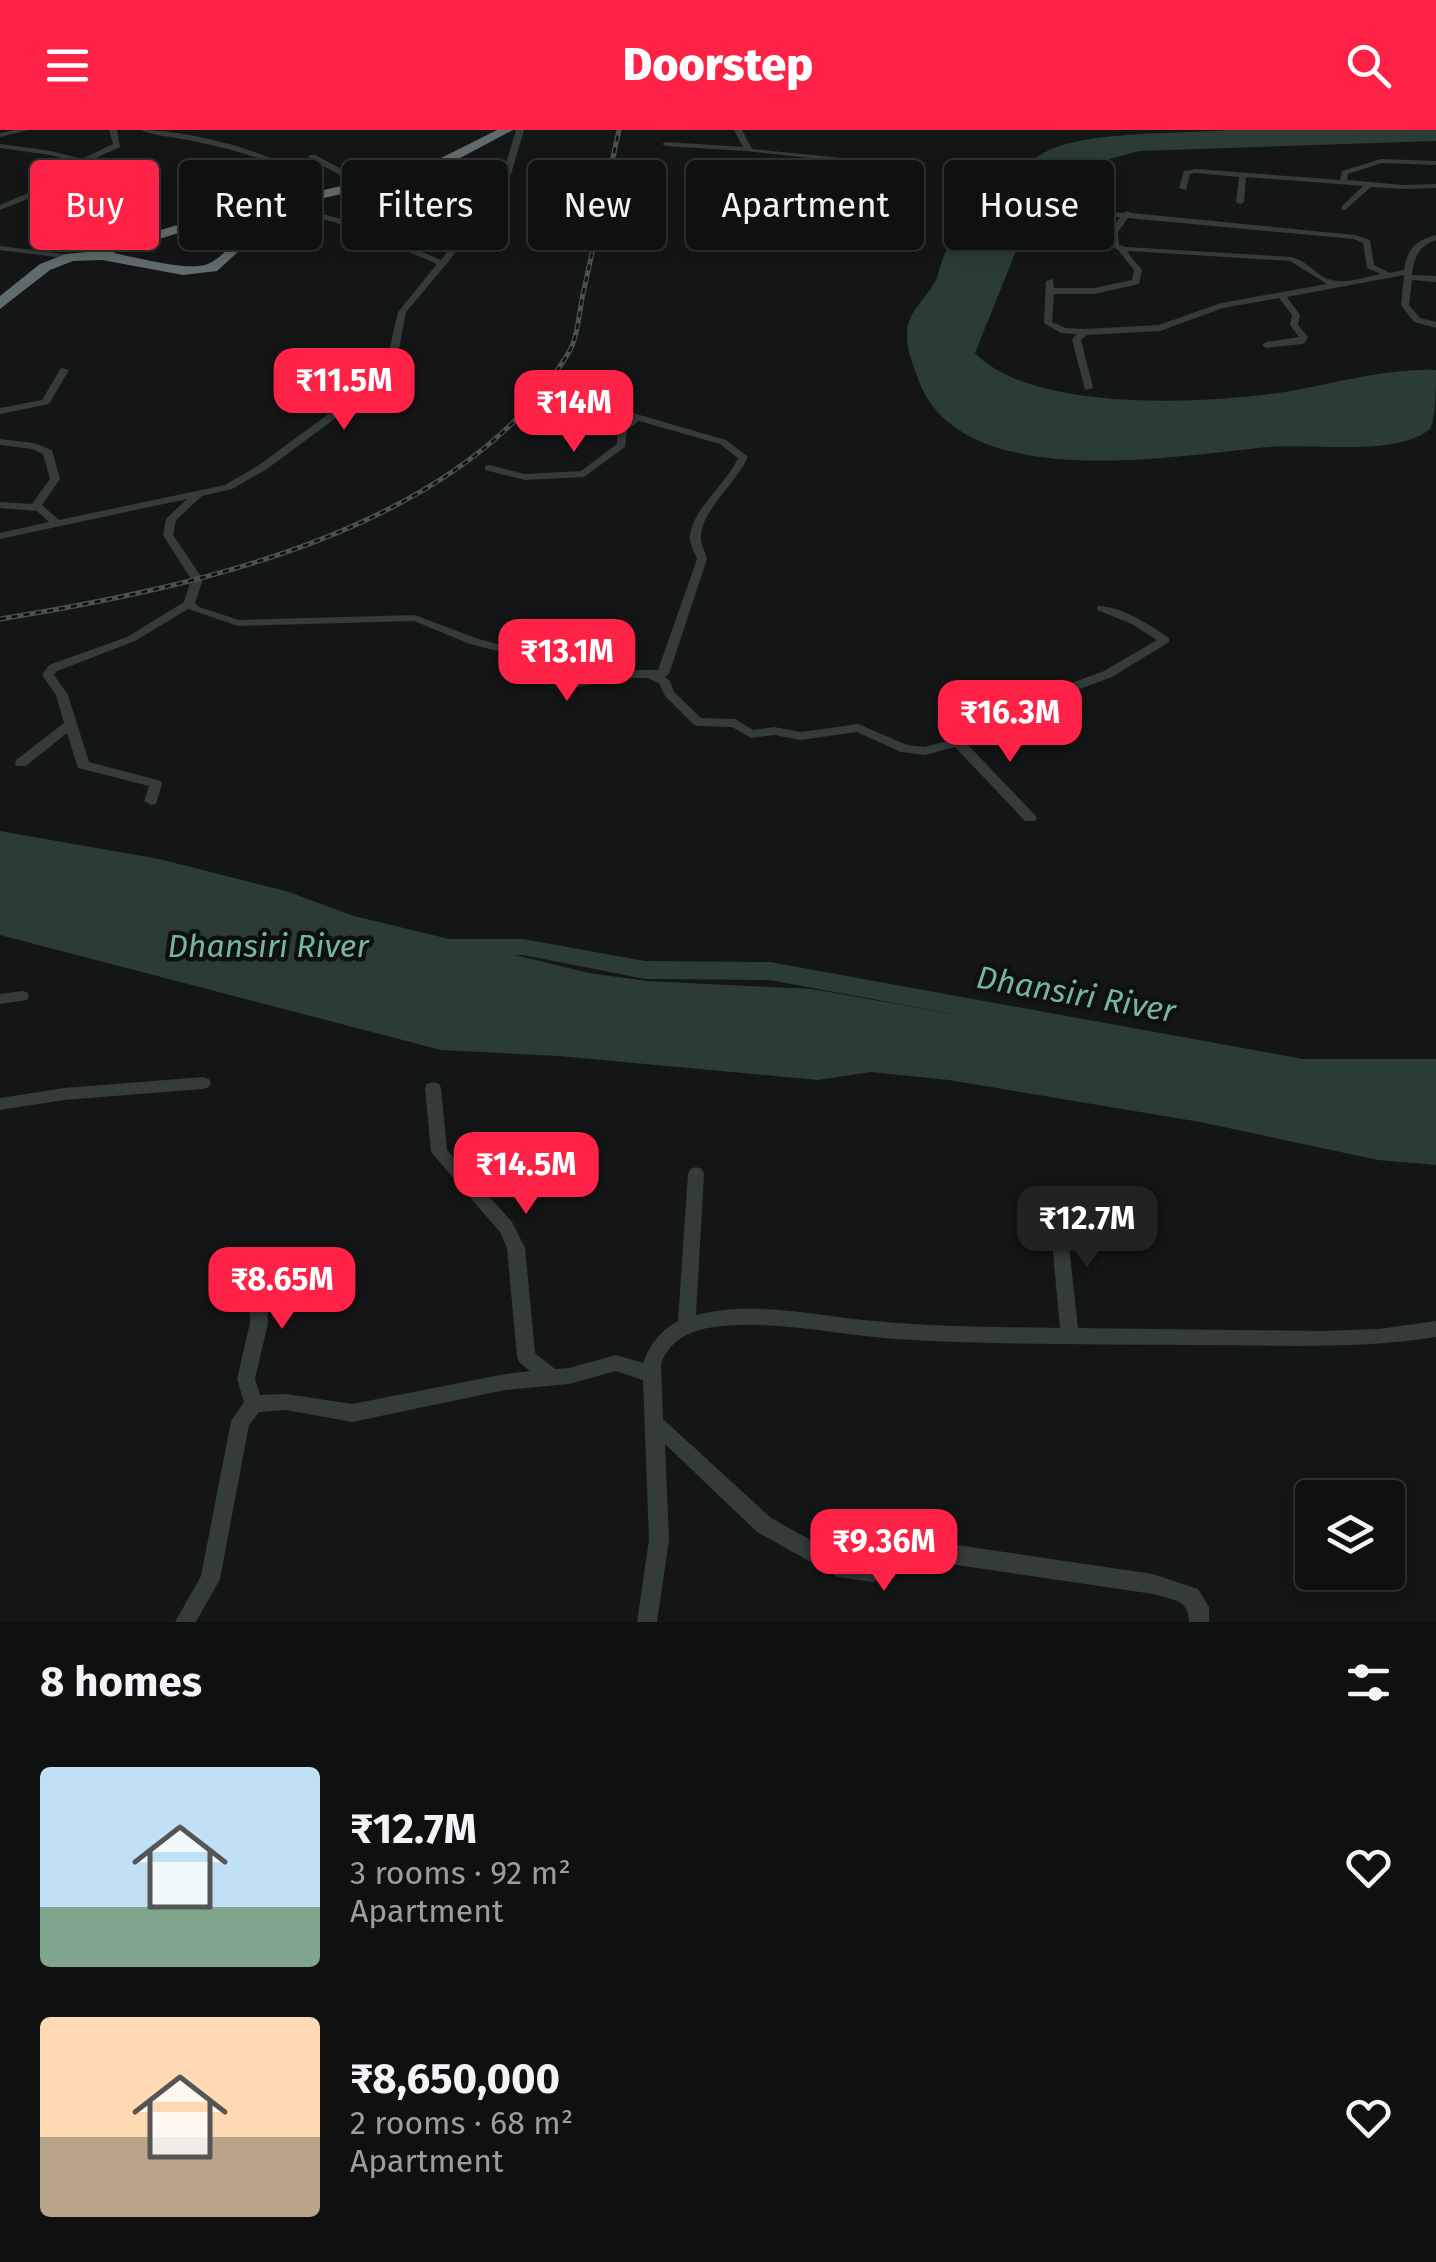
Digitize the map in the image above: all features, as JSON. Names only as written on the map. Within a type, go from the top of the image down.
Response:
[{"type":"highway","points":[[450,160],[508,130]]},
{"type":"highway","points":[[0,304],[46,267],[71,257],[93,255],[179,231]]},
{"type":"highway","points":[[93,255],[203,270],[220,264],[234,250]]},
{"type":"street","points":[[0,135],[24,130]]},
{"type":"street","points":[[87,160],[117,146],[114,130]]},
{"type":"street","points":[[145,130],[252,153],[266,160]]},
{"type":"street","points":[[0,536],[228,487],[250,476],[380,381],[389,370],[402,312],[507,174],[520,130]]},
{"type":"street","points":[[738,130],[745,148]]},
{"type":"street","points":[[666,144],[745,148],[765,154],[836,160]]},
{"type":"street","points":[[0,146],[44,151],[76,160]]},
{"type":"street","points":[[312,157],[342,172]]},
{"type":"street","points":[[1343,181],[1345,173],[1371,163],[1436,163]]},
{"type":"street","points":[[1184,188],[1188,172],[1403,188],[1436,186]]},
{"type":"street","points":[[1240,202],[1243,174]]},
{"type":"street","points":[[1345,208],[1371,183]]},
{"type":"street","points":[[0,208],[30,195]]},
{"type":"street","points":[[1114,213],[1355,237],[1367,242],[1372,268],[1392,274]]},
{"type":"street","points":[[1127,213],[1114,232],[1115,246],[1123,250],[1164,248],[1292,259],[1301,261],[1318,280],[1336,285]]},
{"type":"street","points":[[322,216],[442,264]]},
{"type":"street","points":[[1436,236],[1415,244],[1405,305],[1420,322],[1436,326]]},
{"type":"street","points":[[0,248],[71,257]]},
{"type":"street","points":[[1123,250],[1140,275],[1136,282],[1094,292],[1051,286],[1048,323],[1064,331],[1085,332],[1160,328],[1220,306],[1392,274],[1436,279]]},
{"type":"street","points":[[1266,344],[1302,341],[1304,337],[1294,325],[1296,315],[1280,295]]},
{"type":"street","points":[[1085,332],[1076,339],[1088,388]]},
{"type":"street","points":[[0,411],[46,402],[64,370]]},
{"type":"street","points":[[189,604],[195,610],[238,623],[415,618],[474,642],[532,656],[574,684],[621,674],[665,672],[702,559],[695,542],[700,522],[725,492],[743,459],[737,450],[722,442],[611,408],[574,386]]},
{"type":"street","points":[[489,468],[525,477],[588,474],[622,445],[622,429],[637,417]]},
{"type":"street","points":[[0,442],[34,446],[48,452],[55,479],[35,507]]},
{"type":"street","points":[[151,800],[156,786],[152,782],[82,766],[78,741],[62,696],[48,680],[49,672],[130,639],[189,604],[198,579],[168,535],[171,520],[197,495]]},
{"type":"street","points":[[0,505],[35,507],[50,514],[56,522]]},
{"type":"street","points":[[646,674],[664,680],[669,694],[696,722],[735,723],[748,734],[774,731],[800,736],[858,728],[917,752],[958,742],[1013,709],[1108,674],[1165,640],[1101,608]]},
{"type":"street","points":[[20,763],[70,725]]},
{"type":"street","points":[[958,742],[1030,818]]},
{"type":"street","points":[[0,999],[22,996]]},
{"type":"street","points":[[0,1104],[64,1094],[203,1083]]},
{"type":"street","points":[[433,1088],[439,1152],[506,1228],[516,1248],[526,1357],[552,1378]]},
{"type":"street","points":[[687,1325],[696,1174]]},
{"type":"street","points":[[1057,1210],[1070,1338]]},
{"type":"street","points":[[254,1404],[246,1379],[259,1323],[258,1267]]},
{"type":"street","points":[[647,1622],[658,1540],[652,1374],[656,1349],[667,1336],[687,1325],[746,1316],[890,1331],[1318,1341],[1370,1340],[1436,1329]]},
{"type":"street","points":[[185,1622],[210,1580],[240,1421],[254,1404],[286,1402],[352,1413],[616,1363],[652,1374]]},
{"type":"street","points":[[654,1422],[764,1525],[838,1566],[873,1572],[915,1557],[950,1554],[1153,1584],[1191,1596],[1198,1607],[1199,1622]]},
{"type":"water","points":[[1227,130],[1436,130],[1436,141],[1139,151],[1106,160],[1034,160],[1054,148],[1115,136]]},
{"type":"water","points":[[947,250],[1016,250],[975,353],[1001,372],[1036,386],[1077,395],[1167,401],[1251,396],[1379,374],[1436,370],[1432,424],[1415,438],[1375,446],[1268,447],[1125,460],[1072,460],[1020,454],[975,439],[939,414],[917,376],[907,343],[908,324],[936,280]]},
{"type":"water","name":"Dhansiri River","points":[[0,831],[159,859],[286,891],[354,916],[589,973],[647,981],[812,989],[1055,1032],[1205,1051],[1303,1069],[1436,1074],[1436,1165],[1378,1160],[1200,1122],[949,1080],[871,1072],[818,1080],[559,1056],[441,1050],[0,935]]},
{"type":"waterway","name":"Dhansiri River","points":[[446,947],[523,947],[645,970],[770,971],[1303,1069],[1436,1069]]},
{"type":"railway","points":[[0,619],[154,590],[235,568],[316,541],[392,507],[462,465],[522,414],[572,346],[619,130]]}]
